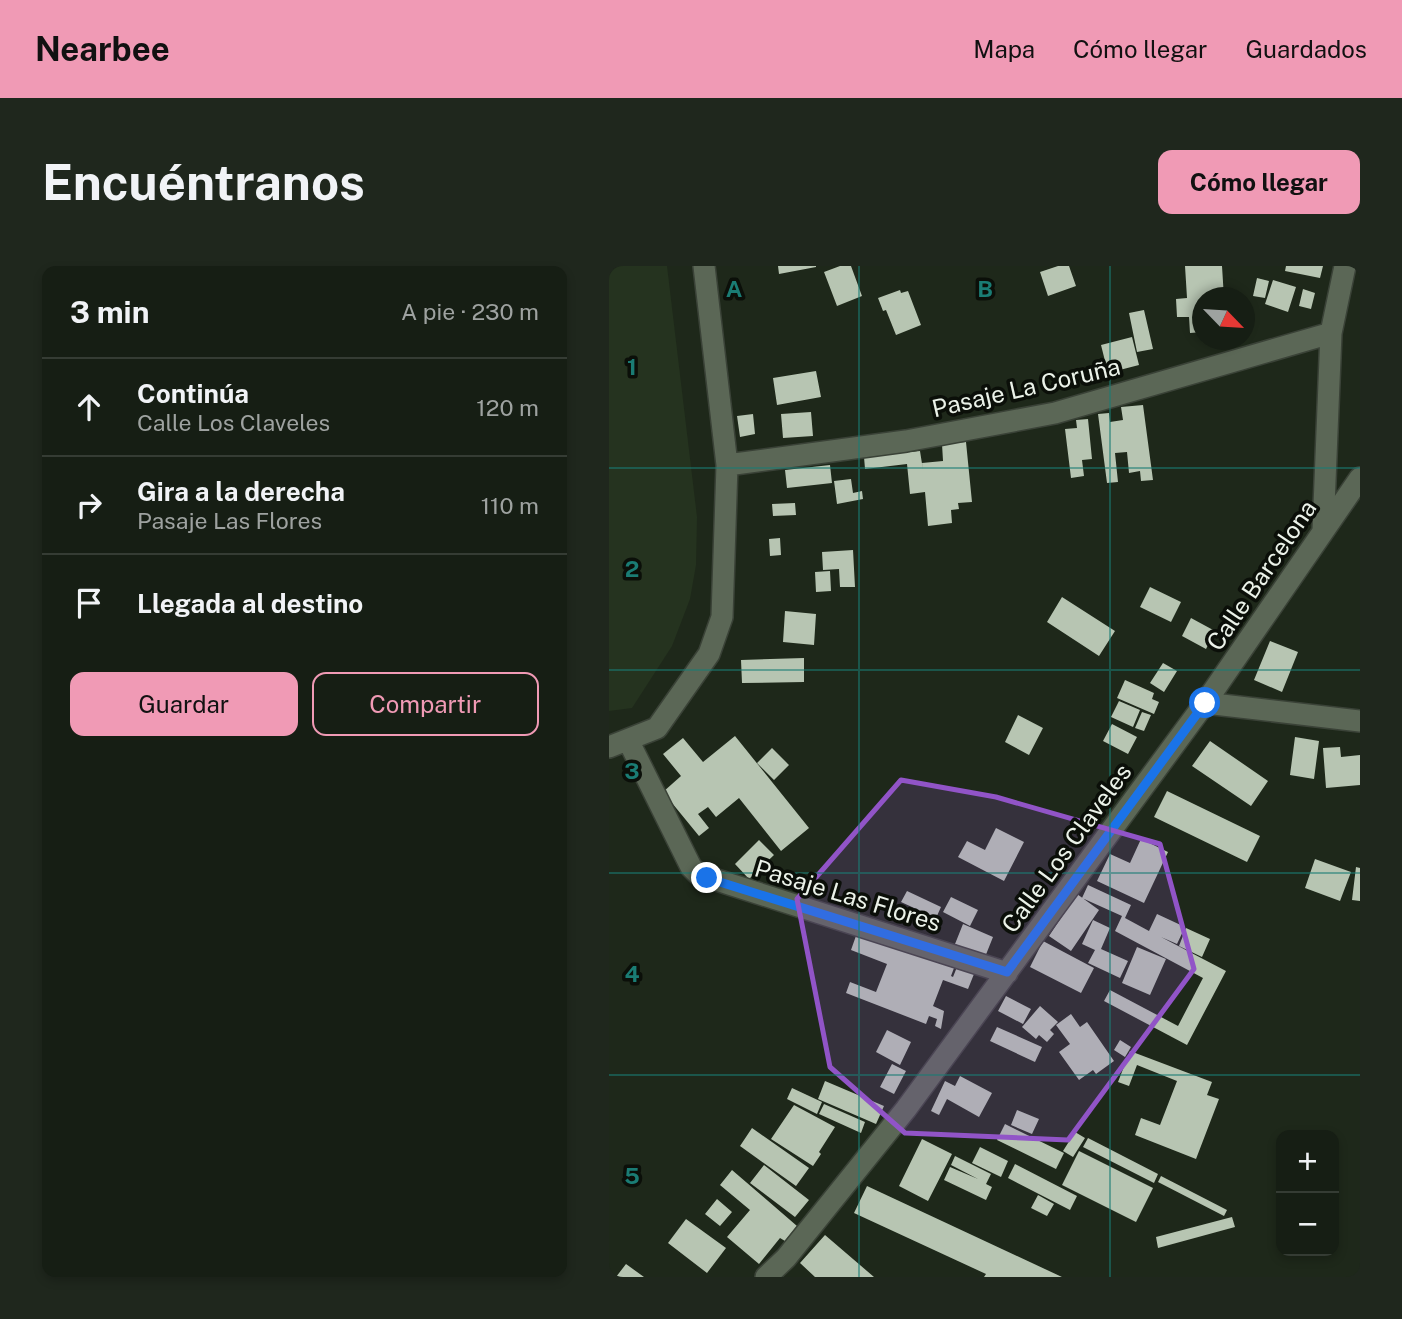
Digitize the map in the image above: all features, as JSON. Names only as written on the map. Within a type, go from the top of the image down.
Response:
[{"type":"street","points":[[618,743],[657,728],[709,654],[722,617],[727,465],[703,266]]},
{"type":"street","points":[[1323,531],[1331,333],[1345,266]]},
{"type":"street","name":"Pasaje La Coruña","points":[[727,465],[906,441],[1055,413],[1331,333]]},
{"type":"street","name":"Calle Barcelona","points":[[1205,703],[1360,478]]},
{"type":"street","points":[[1205,703],[1360,721]]},
{"type":"street","name":"Calle Los Claveles","points":[[766,1277],[786,1258],[906,1109],[1205,703]]},
{"type":"street","name":"Pasaje Las Flores","points":[[618,743],[691,867],[698,874],[1007,972]]},
{"type":"highlighted area","points":[[901,780],[996,797],[1160,844],[1194,969],[1068,1140],[905,1133],[830,1067],[797,899]]},
{"type":"shaded area","points":[[609,266],[667,266],[697,517],[696,565],[690,599],[672,646],[632,708],[609,711]]},
{"type":"building","points":[[778,266],[816,266],[816,267],[779,274]]},
{"type":"building","points":[[840,266],[851,266],[862,296],[837,306],[824,272]]},
{"type":"building","points":[[1058,266],[1069,266],[1076,286],[1048,296],[1040,272]]},
{"type":"building","points":[[1185,266],[1222,266],[1223,287],[1192,287],[1192,333],[1189,317],[1177,317],[1176,299],[1187,298]]},
{"type":"building","points":[[1286,266],[1323,266],[1320,278],[1285,271]]},
{"type":"building","points":[[1257,278],[1269,281],[1265,298],[1255,296]]},
{"type":"building","points":[[1273,280],[1296,287],[1288,312],[1265,304]]},
{"type":"building","points":[[1303,289],[1315,293],[1311,309],[1299,306]]},
{"type":"building","points":[[900,290],[901,293],[908,291],[921,325],[896,335],[878,298]]},
{"type":"building","points":[[1144,310],[1153,349],[1137,352],[1129,313]]},
{"type":"building","points":[[1132,337],[1139,365],[1108,373],[1101,345]]},
{"type":"building","points":[[816,371],[821,397],[777,405],[773,378]]},
{"type":"building","points":[[1143,405],[1153,480],[1141,481],[1140,471],[1129,473],[1127,452],[1115,453],[1118,482],[1107,483],[1098,414],[1109,413],[1110,422],[1123,420],[1121,407]]},
{"type":"building","points":[[811,412],[813,436],[783,438],[781,414]]},
{"type":"building","points":[[753,414],[755,434],[740,437],[737,416]]},
{"type":"building","points":[[1088,419],[1092,459],[1082,460],[1084,476],[1071,478],[1065,429],[1077,428],[1076,420]]},
{"type":"building","points":[[966,442],[972,502],[958,503],[959,509],[951,510],[952,523],[928,526],[925,492],[910,494],[907,464],[865,469],[864,457],[920,451],[923,470],[922,463],[943,461],[942,444]]},
{"type":"building","points":[[830,465],[832,483],[787,488],[785,470]]},
{"type":"building","points":[[851,479],[853,493],[862,491],[863,499],[837,504],[834,481]]},
{"type":"building","points":[[795,503],[796,515],[773,516],[772,504]]},
{"type":"building","points":[[780,538],[781,555],[770,556],[769,539]]},
{"type":"building","points":[[853,550],[855,587],[840,587],[839,569],[823,570],[822,552]]},
{"type":"building","points":[[830,571],[831,591],[816,592],[815,572]]},
{"type":"building","points":[[1150,587],[1181,602],[1171,622],[1140,607]]},
{"type":"building","points":[[1062,597],[1115,631],[1099,656],[1047,622]]},
{"type":"building","points":[[785,611],[816,614],[814,645],[783,642]]},
{"type":"building","points":[[1191,618],[1215,631],[1206,649],[1182,636]]},
{"type":"building","points":[[1270,641],[1298,652],[1282,692],[1254,680]]},
{"type":"building","points":[[804,658],[804,682],[742,683],[741,660]]},
{"type":"building","points":[[1163,663],[1177,671],[1164,692],[1150,683]]},
{"type":"building","points":[[1125,680],[1154,693],[1152,699],[1159,702],[1154,714],[1117,698]]},
{"type":"building","points":[[1119,701],[1140,710],[1133,727],[1111,717]]},
{"type":"building","points":[[1142,712],[1151,715],[1144,731],[1135,728]]},
{"type":"building","points":[[1018,715],[1043,728],[1029,755],[1005,742]]},
{"type":"building","points":[[1112,724],[1137,737],[1128,754],[1103,741]]},
{"type":"building","points":[[735,736],[809,828],[781,851],[739,798],[716,817],[708,807],[698,814],[709,828],[699,836],[663,792],[681,776],[663,754],[683,738],[703,762]]},
{"type":"building","points":[[1295,737],[1319,741],[1314,779],[1290,775]]},
{"type":"building","points":[[1210,741],[1268,781],[1251,806],[1192,766]]},
{"type":"building","points":[[1340,747],[1341,757],[1360,755],[1360,785],[1326,788],[1323,748]]},
{"type":"building","points":[[772,748],[789,765],[774,780],[757,763]]},
{"type":"building","points":[[1167,791],[1260,836],[1247,862],[1154,817]]},
{"type":"building","points":[[996,828],[1024,842],[1004,881],[958,857],[967,841],[985,850]]},
{"type":"building","points":[[1141,839],[1168,852],[1144,903],[1097,881],[1110,854],[1130,863]]},
{"type":"building","points":[[759,840],[774,855],[749,879],[735,864]]},
{"type":"building","points":[[1315,859],[1351,872],[1340,901],[1305,888]]},
{"type":"building","points":[[1356,867],[1360,868],[1360,901],[1352,900]]},
{"type":"building","points":[[1088,885],[1131,905],[1125,918],[1149,931],[1157,914],[1185,927],[1177,944],[1161,937],[1226,971],[1187,1045],[1104,1001],[1110,990],[1178,1026],[1203,978],[1115,931],[1122,916],[1082,898]]},
{"type":"building","points":[[907,891],[941,907],[936,918],[901,902]]},
{"type":"building","points":[[1077,894],[1099,910],[1071,951],[1049,936]]},
{"type":"building","points":[[951,897],[978,910],[970,926],[943,912]]},
{"type":"building","points":[[1093,920],[1110,928],[1101,949],[1128,961],[1120,978],[1088,963],[1095,950],[1082,944]]},
{"type":"building","points":[[963,924],[993,937],[985,957],[955,944]]},
{"type":"building","points":[[1186,928],[1210,939],[1202,957],[1179,946]]},
{"type":"building","points":[[857,933],[954,968],[953,977],[957,967],[974,974],[968,989],[943,980],[933,1006],[944,1011],[941,1029],[935,1026],[937,1019],[929,1016],[926,1024],[846,993],[850,982],[876,992],[887,964],[851,950]]},
{"type":"building","points":[[1043,941],[1094,968],[1081,993],[1030,967]]},
{"type":"building","points":[[1137,947],[1166,959],[1150,995],[1122,983]]},
{"type":"building","points":[[1006,996],[1031,1009],[1023,1024],[998,1011]]},
{"type":"building","points":[[1040,1006],[1058,1022],[1050,1030],[1054,1034],[1047,1042],[1039,1035],[1036,1039],[1022,1027]]},
{"type":"building","points":[[1071,1014],[1080,1027],[1087,1022],[1114,1061],[1096,1074],[1093,1070],[1079,1080],[1059,1052],[1070,1044],[1056,1025]]},
{"type":"building","points":[[997,1027],[1042,1047],[1035,1062],[990,1041]]},
{"type":"building","points":[[887,1030],[911,1042],[900,1065],[876,1052]]},
{"type":"building","points":[[1120,1040],[1131,1047],[1125,1057],[1114,1050]]},
{"type":"building","points":[[1130,1051],[1212,1082],[1207,1095],[1219,1099],[1196,1159],[1135,1135],[1141,1118],[1160,1125],[1177,1081],[1137,1065],[1129,1086],[1118,1082]]},
{"type":"building","points":[[892,1064],[906,1071],[894,1094],[880,1087]]},
{"type":"building","points":[[960,1076],[992,1093],[979,1117],[947,1099],[939,1115],[931,1111],[945,1081],[955,1086]]},
{"type":"building","points":[[825,1081],[884,1106],[876,1124],[818,1099]]},
{"type":"building","points":[[792,1088],[822,1102],[817,1114],[787,1099]]},
{"type":"building","points":[[824,1104],[865,1122],[861,1133],[819,1114]]},
{"type":"building","points":[[794,1105],[835,1127],[813,1166],[771,1139]]},
{"type":"building","points":[[1017,1110],[1039,1119],[1032,1134],[1011,1125]]},
{"type":"building","points":[[1005,1124],[1064,1153],[1056,1169],[997,1140]]},
{"type":"building","points":[[752,1128],[809,1168],[796,1186],[740,1146]]},
{"type":"building","points":[[1075,1132],[1085,1138],[1073,1157],[1063,1151]]},
{"type":"building","points":[[1088,1138],[1158,1174],[1154,1183],[1083,1147]]},
{"type":"building","points":[[922,1139],[952,1154],[928,1201],[899,1186]]},
{"type":"building","points":[[980,1147],[1008,1161],[1001,1177],[972,1163]]},
{"type":"building","points":[[1079,1151],[1153,1188],[1136,1222],[1062,1185]]},
{"type":"building","points":[[955,1156],[991,1174],[986,1184],[992,1187],[986,1200],[944,1180],[950,1167],[978,1179],[951,1165]]},
{"type":"building","points":[[1015,1164],[1077,1196],[1070,1210],[1008,1178]]},
{"type":"building","points":[[764,1165],[809,1200],[795,1217],[750,1183]]},
{"type":"building","points":[[732,1170],[797,1226],[785,1241],[780,1238],[759,1264],[727,1237],[750,1210],[720,1185]]},
{"type":"building","points":[[1161,1176],[1227,1210],[1224,1216],[1158,1182]]},
{"type":"building","points":[[867,1186],[1062,1277],[984,1277],[986,1274],[854,1213]]},
{"type":"building","points":[[1038,1195],[1054,1204],[1047,1216],[1031,1208]]},
{"type":"building","points":[[717,1199],[732,1212],[720,1226],[705,1214]]},
{"type":"building","points":[[1232,1217],[1235,1227],[1158,1248],[1156,1237]]},
{"type":"building","points":[[686,1219],[726,1248],[707,1273],[668,1243]]},
{"type":"building","points":[[825,1235],[874,1277],[815,1277],[800,1263]]},
{"type":"building","points":[[626,1264],[644,1277],[616,1277]]},
{"type":"route","points":[[707,878],[1007,972],[1205,703]]}]
